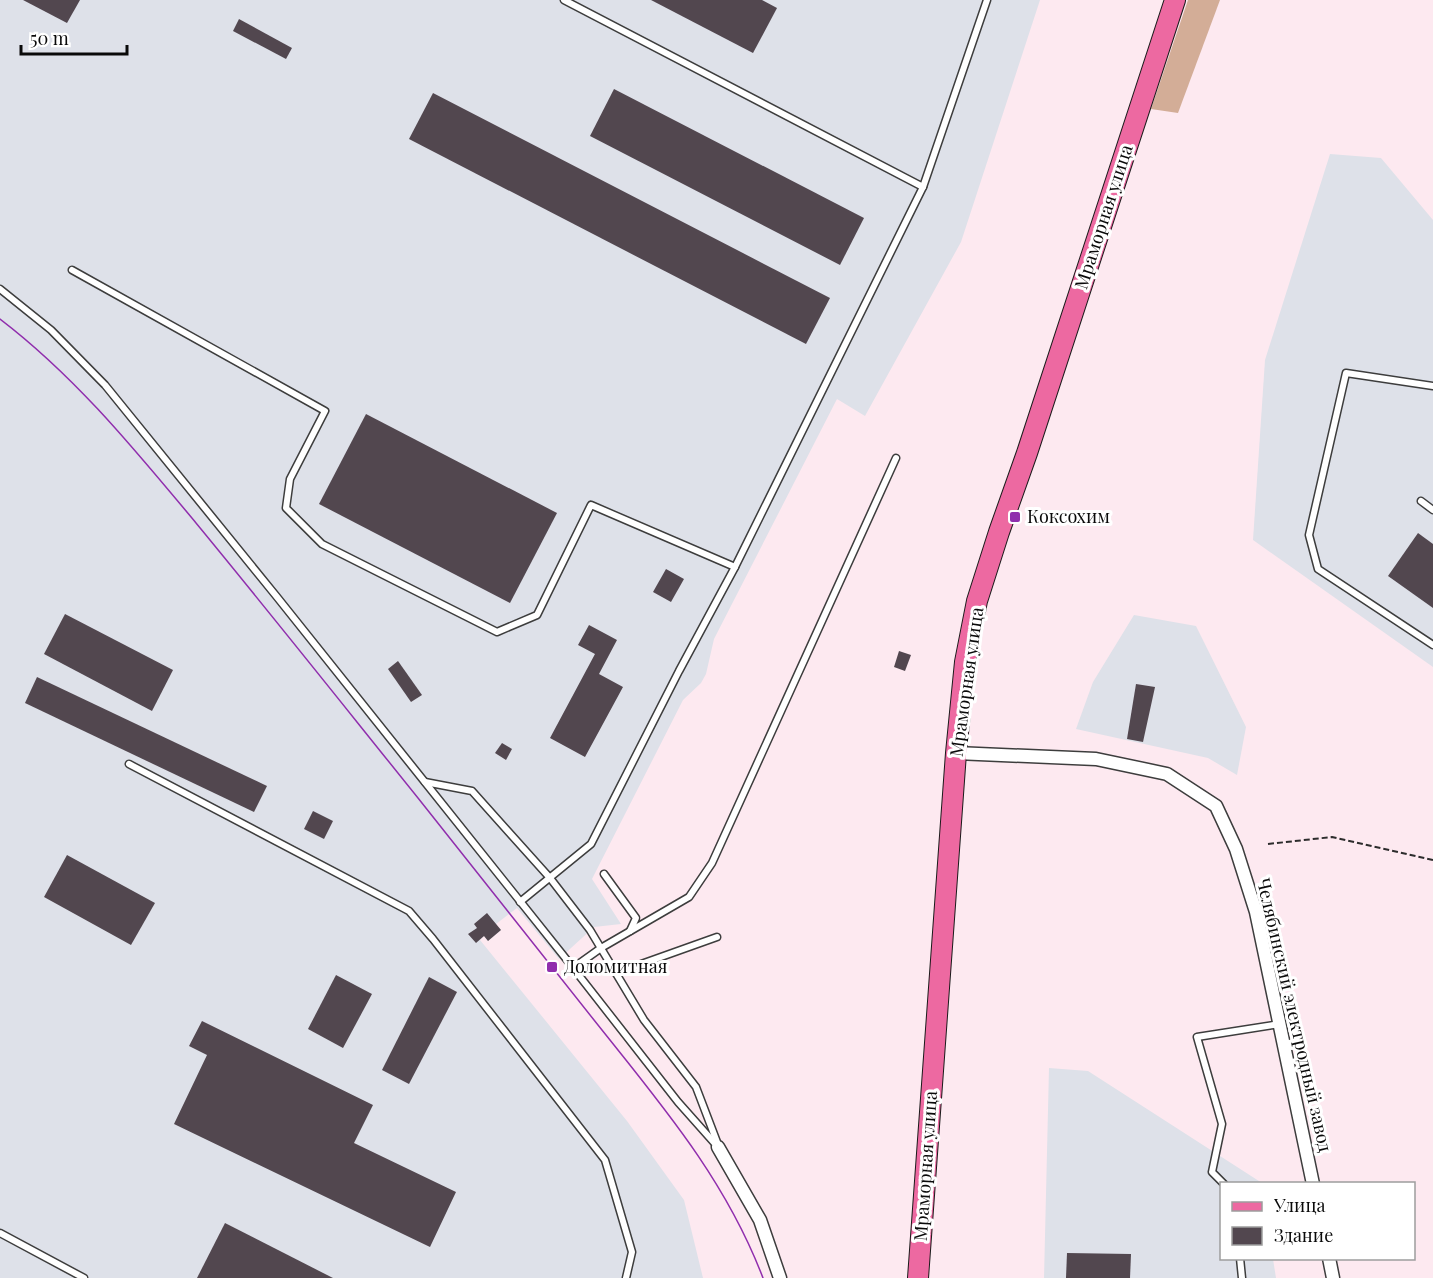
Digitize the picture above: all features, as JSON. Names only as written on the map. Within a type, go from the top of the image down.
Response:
[{"type":"main road","name":"Мраморная улица","points":[[918,1278],[956,753],[965,662],[977,601],[1028,453],[1175,0]]},
{"type":"street","name":"Челябинский электродный завод","points":[[956,753],[1096,759],[1167,774],[1216,806],[1236,849],[1256,912],[1313,1182]]},
{"type":"street","points":[[718,1147],[760,1220],[780,1278]]},
{"type":"street","points":[[1329,1260],[1333,1278]]},
{"type":"lane","points":[[564,0],[924,188]]},
{"type":"lane","points":[[520,902],[591,844],[735,567],[924,188],[987,0]]},
{"type":"lane","points":[[72,270],[325,411],[291,479],[286,508],[322,544],[497,632],[537,615],[591,505],[735,567]]},
{"type":"lane","points":[[0,289],[51,330],[105,385],[425,782],[678,1102],[718,1147]]},
{"type":"lane","points":[[1433,386],[1346,373],[1309,535],[1318,569],[1433,645]]},
{"type":"lane","points":[[573,968],[601,948],[689,897],[712,863],[896,458]]},
{"type":"lane","points":[[1421,501],[1433,510]]},
{"type":"lane","points":[[129,764],[410,911],[605,1160],[632,1252],[627,1278]]},
{"type":"lane","points":[[425,782],[472,791],[550,878],[590,930],[644,1020],[696,1087],[718,1147]]},
{"type":"lane","points":[[604,874],[636,918],[630,931]]},
{"type":"lane","points":[[616,973],[717,937]]},
{"type":"lane","points":[[1222,1182],[1212,1172],[1222,1124],[1197,1037],[1280,1024]]},
{"type":"lane","points":[[0,1233],[84,1278]]},
{"type":"lane","points":[[1240,1260],[1242,1278]]},
{"type":"path","points":[[1268,844],[1332,837],[1433,860]]},
{"type":"shaded area","points":[[0,0],[1040,0],[961,242],[865,416],[837,399],[714,639],[706,674],[701,683],[683,700],[592,879],[621,924],[594,927],[559,959],[517,908],[496,924],[501,930],[488,941],[484,936],[480,940],[627,1121],[684,1200],[703,1278],[0,1278]]},
{"type":"shaded area","points":[[1188,0],[1220,0],[1178,113],[1151,109]]},
{"type":"shaded area","points":[[1330,154],[1381,158],[1433,220],[1433,667],[1253,540],[1265,360]]},
{"type":"shaded area","points":[[1134,615],[1196,626],[1246,727],[1237,775],[1208,758],[1076,729],[1093,682]]},
{"type":"shaded area","points":[[1049,1068],[1088,1071],[1260,1182],[1220,1182],[1220,1260],[1273,1260],[1276,1278],[1044,1278]]},
{"type":"building","points":[[23,0],[80,0],[67,23]]},
{"type":"building","points":[[651,0],[762,0],[777,8],[753,53]]},
{"type":"building","points":[[239,19],[292,48],[286,59],[233,31]]},
{"type":"building","points":[[614,89],[864,218],[840,265],[590,136]]},
{"type":"building","points":[[433,93],[830,298],[806,344],[409,139]]},
{"type":"building","points":[[366,414],[557,513],[510,603],[319,504]]},
{"type":"building","points":[[1418,533],[1433,544],[1433,608],[1388,576]]},
{"type":"building","points":[[666,569],[684,579],[671,602],[653,592]]},
{"type":"building","points":[[65,614],[173,670],[152,711],[44,654]]},
{"type":"building","points":[[589,625],[617,640],[599,674],[623,687],[585,757],[550,738],[595,654],[578,645]]},
{"type":"building","points":[[899,651],[911,655],[905,671],[894,667]]},
{"type":"building","points":[[398,661],[422,695],[411,702],[388,669]]},
{"type":"building","points":[[37,677],[267,786],[254,812],[25,703]]},
{"type":"building","points":[[1136,684],[1155,687],[1143,742],[1127,739]]},
{"type":"building","points":[[502,743],[512,749],[506,760],[495,753]]},
{"type":"building","points":[[313,811],[333,821],[324,839],[304,829]]},
{"type":"building","points":[[67,855],[155,903],[131,945],[44,897]]},
{"type":"building","points":[[487,913],[501,930],[488,941],[484,936],[476,943],[468,934],[477,928],[474,924]]},
{"type":"building","points":[[336,975],[372,994],[343,1048],[308,1029]]},
{"type":"building","points":[[429,977],[457,992],[409,1084],[382,1070]]},
{"type":"building","points":[[202,1021],[373,1105],[354,1143],[456,1192],[430,1247],[174,1124],[207,1055],[189,1046]]},
{"type":"building","points":[[225,1223],[333,1278],[197,1278]]},
{"type":"building","points":[[1067,1253],[1131,1254],[1130,1278],[1066,1278]]},
{"type":"tram line","points":[[0,319],[54,365],[104,415],[150,468],[252,591],[484,881],[643,1081],[689,1143],[730,1207],[763,1278]]},
{"type":"place","name":"Коксохим","points":[[1015,517]]},
{"type":"place","name":"Доломитная","points":[[552,967]]}]
